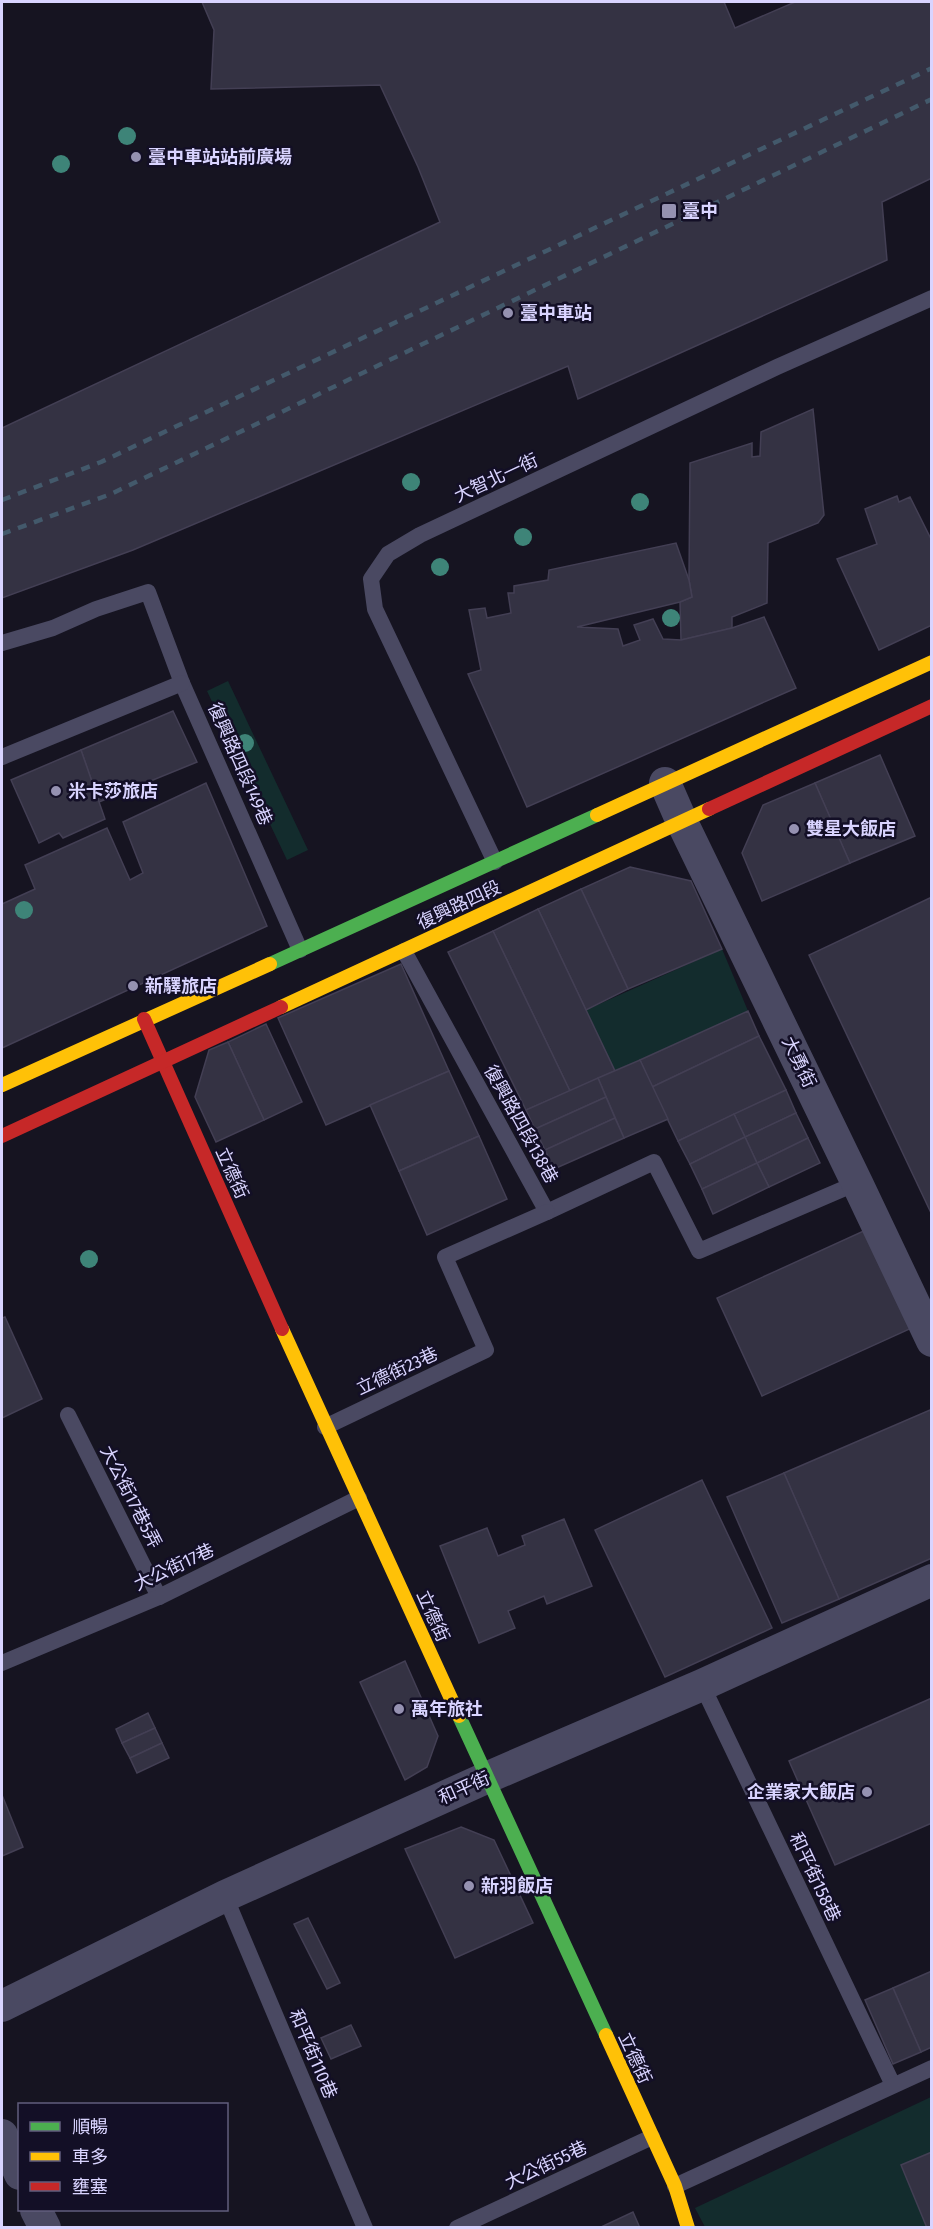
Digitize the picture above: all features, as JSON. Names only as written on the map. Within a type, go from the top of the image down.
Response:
[{"type":"main road","name":"復興路四段","points":[[2,1084],[932,662]]},
{"type":"main road","name":"復興路四段","points":[[2,1136],[932,706]]},
{"type":"main road","name":"立德街","points":[[144,1019],[325,1427],[675,2186],[688,2228]]},
{"type":"street","name":"大勇街","points":[[665,783],[857,1183],[922,1297],[932,1341]]},
{"type":"street","name":"和平街","points":[[2,2006],[225,1896],[486,1778],[702,1685],[932,1580]]},
{"type":"street","points":[[2,2135],[18,2170]]},
{"type":"street","points":[[36,2211],[45,2228]]},
{"type":"lane","name":"大智北一街","points":[[495,862],[375,609],[371,579],[388,554],[420,535],[777,367],[932,298]]},
{"type":"lane","name":"復興路四段149巷","points":[[2,643],[53,628],[96,609],[148,592],[182,683],[300,950]]},
{"type":"lane","points":[[2,757],[182,683]]},
{"type":"lane","name":"復興路四段138巷","points":[[404,951],[548,1212],[654,1162],[699,1251],[857,1183]]},
{"type":"lane","name":"立德街23巷","points":[[325,1427],[486,1350],[446,1257],[548,1212]]},
{"type":"lane","name":"大公街17巷5弄","points":[[68,1415],[159,1597]]},
{"type":"lane","name":"大公街17巷","points":[[2,1663],[159,1597],[359,1498]]},
{"type":"lane","name":"和平街158巷","points":[[702,1685],[893,2085]]},
{"type":"lane","name":"和平街110巷","points":[[225,1896],[365,2228]]},
{"type":"lane","points":[[675,2186],[932,2068]]},
{"type":"lane","name":"大公街55巷","points":[[457,2228],[652,2137]]},
{"type":"green space","points":[[228,681],[308,850],[287,860],[207,691]]},
{"type":"green space","points":[[722,949],[748,1011],[615,1071],[586,1010]]},
{"type":"green space","points":[[931,2097],[931,2227],[705,2227],[695,2208]]},
{"type":"building","name":"臺中車站","points":[[202,2],[724,2],[735,28],[795,2],[932,2],[932,178],[882,202],[887,260],[578,399],[568,366],[133,550],[2,598],[2,428],[440,222],[418,167],[380,85],[211,89],[214,30]]},
{"type":"building","points":[[813,409],[824,515],[818,523],[768,543],[767,603],[732,617],[732,628],[681,640],[680,602],[692,597],[689,580],[690,463],[752,443],[752,457],[760,456],[761,432]]},
{"type":"building","points":[[897,496],[899,502],[910,497],[932,541],[932,625],[879,650],[837,559],[877,544],[865,509]]},
{"type":"building","points":[[676,543],[689,580],[692,597],[680,602],[577,627],[618,629],[623,646],[640,640],[634,625],[653,619],[663,639],[681,640],[732,628],[764,617],[796,688],[527,807],[468,674],[481,670],[469,610],[485,608],[487,618],[511,613],[508,593],[514,593],[514,586],[548,580],[549,570]]},
{"type":"building","points":[[173,711],[197,762],[99,802],[81,750]]},
{"type":"building","name":"米卡莎旅店","points":[[81,750],[105,819],[63,838],[59,833],[39,843],[11,780]]},
{"type":"building","points":[[880,755],[915,836],[850,863],[815,783]]},
{"type":"building","points":[[206,783],[267,926],[2,1048],[2,904],[35,889],[25,865],[107,828],[130,880],[143,873],[123,822]]},
{"type":"building","name":"雙星大飯店","points":[[815,783],[850,863],[762,901],[742,853],[763,805]]},
{"type":"building","points":[[630,867],[691,881],[722,949],[628,989],[581,889]]},
{"type":"building","points":[[581,889],[628,989],[586,1010],[538,909]]},
{"type":"building","points":[[932,897],[932,1215],[809,955]]},
{"type":"building","points":[[538,909],[615,1071],[570,1091],[493,931]]},
{"type":"building","points":[[493,931],[570,1091],[526,1110],[448,952]]},
{"type":"building","points":[[401,964],[449,1071],[326,1125],[278,1018]]},
{"type":"building","points":[[748,1011],[759,1036],[652,1087],[640,1060]]},
{"type":"building","points":[[266,1024],[302,1102],[264,1120],[228,1042]]},
{"type":"building","points":[[759,1036],[786,1090],[678,1141],[652,1087]]},
{"type":"building","points":[[228,1042],[264,1120],[216,1142],[195,1097],[209,1050]]},
{"type":"building","points":[[640,1060],[668,1119],[624,1138],[598,1078]]},
{"type":"building","points":[[449,1071],[479,1136],[399,1171],[370,1105]]},
{"type":"building","points":[[598,1078],[606,1097],[535,1129],[526,1110]]},
{"type":"building","points":[[786,1090],[796,1113],[745,1137],[734,1114]]},
{"type":"building","points":[[606,1097],[615,1118],[545,1150],[535,1129]]},
{"type":"building","points":[[796,1113],[808,1138],[757,1163],[745,1137]]},
{"type":"building","points":[[734,1114],[745,1137],[690,1164],[678,1141]]},
{"type":"building","points":[[615,1118],[624,1138],[554,1169],[545,1150]]},
{"type":"building","points":[[479,1136],[507,1199],[427,1235],[399,1171]]},
{"type":"building","points":[[745,1137],[757,1163],[702,1189],[690,1164]]},
{"type":"building","points":[[808,1138],[820,1163],[769,1187],[757,1163]]},
{"type":"building","points":[[757,1163],[769,1187],[713,1214],[702,1189]]},
{"type":"building","points":[[868,1229],[914,1327],[762,1396],[717,1298]]},
{"type":"building","points":[[5,1317],[42,1399],[2,1418],[2,1318]]},
{"type":"building","points":[[930,1410],[932,1415],[932,1558],[839,1599],[784,1473]]},
{"type":"building","points":[[784,1473],[839,1599],[782,1623],[727,1497]]},
{"type":"building","points":[[702,1480],[772,1628],[665,1677],[595,1530]]},
{"type":"building","points":[[564,1519],[592,1586],[547,1604],[544,1596],[508,1611],[515,1628],[479,1643],[440,1546],[487,1528],[498,1556],[525,1545],[522,1536]]},
{"type":"building","name":"萬年旅社","points":[[405,1661],[438,1736],[427,1767],[405,1780],[360,1682]]},
{"type":"building","name":"企業家大飯店","points":[[932,1698],[932,1823],[835,1865],[789,1761]]},
{"type":"building","points":[[148,1713],[155,1728],[122,1743],[116,1729]]},
{"type":"building","points":[[155,1728],[162,1743],[130,1758],[122,1743]]},
{"type":"building","points":[[162,1743],[169,1758],[137,1773],[130,1758]]},
{"type":"building","points":[[2,1795],[23,1847],[2,1856]]},
{"type":"building","name":"新羽飯店","points":[[461,1827],[494,1840],[533,1923],[455,1958],[405,1849]]},
{"type":"building","points":[[308,1918],[340,1983],[327,1989],[294,1924]]},
{"type":"building","points":[[932,1971],[932,2047],[921,2052],[893,1988]]},
{"type":"building","points":[[893,1988],[921,2052],[893,2064],[865,2000]]},
{"type":"building","points":[[351,2025],[361,2046],[331,2059],[321,2038]]},
{"type":"building","points":[[932,2152],[932,2228],[927,2228],[901,2165]]},
{"type":"building","points":[[633,2212],[640,2228],[599,2228]]},
{"type":"railway","points":[[2,500],[101,462],[932,68]]},
{"type":"railway","points":[[2,534],[111,494],[932,99]]},
{"type":"traffic: fast","points":[[270,964],[597,815]]},
{"type":"traffic: fast","points":[[459,1716],[606,2035]]},
{"type":"traffic: slow","points":[[597,815],[932,662]]},
{"type":"traffic: slow","points":[[281,1007],[709,809]]},
{"type":"traffic: slow","points":[[2,1085],[270,964]]},
{"type":"traffic: slow","points":[[282,1329],[459,1716]]},
{"type":"traffic: slow","points":[[606,2035],[675,2186],[688,2228]]},
{"type":"traffic: jam","points":[[709,809],[932,706]]},
{"type":"traffic: jam","points":[[2,1136],[281,1007]]},
{"type":"traffic: jam","points":[[144,1019],[282,1329]]},
{"type":"place","name":"臺中車站站前廣場","points":[[136,157]]},
{"type":"place","name":"臺中","points":[[669,211]]},
{"type":"place","name":"臺中車站","points":[[508,313]]},
{"type":"place","name":"米卡莎旅店","points":[[56,791]]},
{"type":"place","name":"雙星大飯店","points":[[794,829]]},
{"type":"place","name":"新驛旅店","points":[[133,986]]},
{"type":"place","name":"萬年旅社","points":[[399,1709]]},
{"type":"place","name":"企業家大飯店","points":[[867,1792]]},
{"type":"place","name":"新羽飯店","points":[[469,1886]]}]
